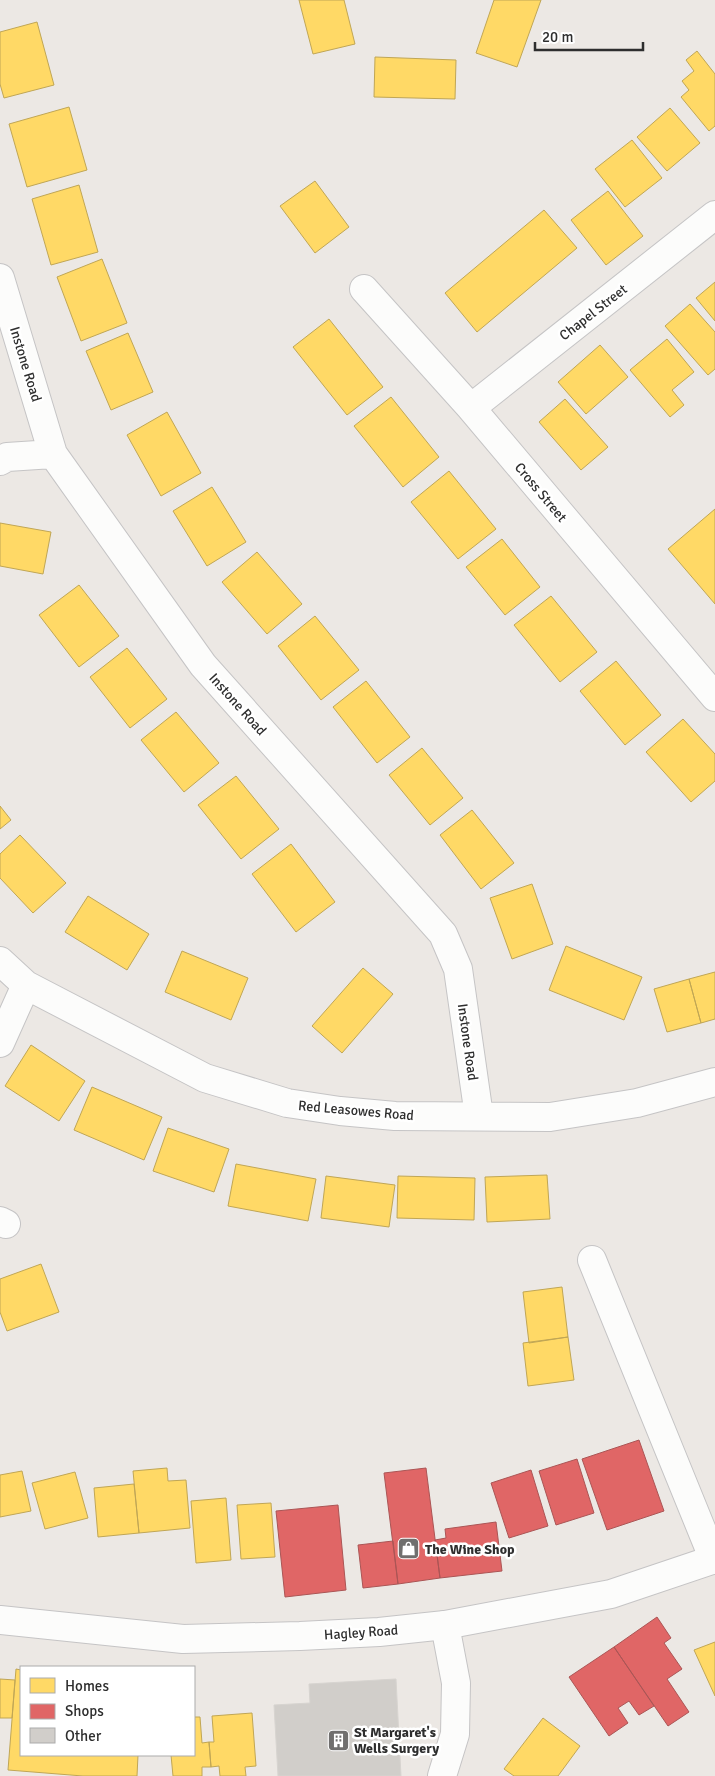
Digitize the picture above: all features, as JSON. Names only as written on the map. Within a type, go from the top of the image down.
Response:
[{"type":"street","name":"Chapel Street","points":[[471,408],[715,216]]},
{"type":"street","name":"Instone Road","points":[[0,278],[53,454],[203,665],[443,934],[458,969],[479,1116]]},
{"type":"street","name":"Cross Street","points":[[364,289],[471,408],[714,693]]},
{"type":"street","points":[[0,461],[7,457],[53,454]]},
{"type":"street","name":"Red Leasowes Road","points":[[0,961],[26,985],[205,1078],[287,1103],[340,1111],[395,1116],[550,1117],[636,1103],[715,1082]]},
{"type":"street","points":[[0,1043],[26,985]]},
{"type":"street","points":[[592,1260],[714,1560]]},
{"type":"street","name":"Hagley Road","points":[[0,1620],[183,1639],[379,1632],[445,1625],[611,1594],[714,1560]]},
{"type":"street","points":[[442,1776],[455,1734],[456,1683],[445,1625]]},
{"type":"building: Homes","points":[[299,0],[344,0],[355,44],[313,54]]},
{"type":"building: Homes","points":[[494,0],[541,0],[517,67],[476,53]]},
{"type":"building: Homes","points":[[37,22],[54,85],[4,98],[0,84],[0,32]]},
{"type":"building: Homes","points":[[697,51],[715,74],[715,126],[709,131],[681,97],[689,90],[682,81],[694,71],[686,60]]},
{"type":"building: Homes","points":[[375,57],[456,60],[455,99],[374,97]]},
{"type":"building: Homes","points":[[69,107],[87,170],[27,187],[9,124]]},
{"type":"building: Homes","points":[[670,108],[700,143],[667,171],[637,137]]},
{"type":"building: Homes","points":[[632,140],[662,178],[625,207],[595,169]]},
{"type":"building: Homes","points":[[315,181],[349,227],[315,253],[280,206]]},
{"type":"building: Homes","points":[[79,185],[98,252],[51,265],[32,199]]},
{"type":"building: Homes","points":[[608,191],[643,236],[606,265],[571,220]]},
{"type":"building: Homes","points":[[544,210],[577,248],[477,332],[445,293]]},
{"type":"building: Homes","points":[[102,259],[127,323],[81,341],[57,277]]},
{"type":"building: Homes","points":[[715,282],[715,321],[696,298]]},
{"type":"building: Homes","points":[[690,304],[715,332],[715,369],[708,375],[665,326]]},
{"type":"building: Homes","points":[[329,319],[383,387],[347,415],[293,347]]},
{"type":"building: Homes","points":[[128,333],[153,392],[111,410],[86,351]]},
{"type":"building: Homes","points":[[667,339],[694,372],[672,390],[684,405],[670,417],[630,370]]},
{"type":"building: Homes","points":[[600,345],[628,377],[586,414],[558,382]]},
{"type":"building: Homes","points":[[391,397],[439,457],[403,487],[354,426]]},
{"type":"building: Homes","points":[[565,399],[608,447],[581,470],[539,422]]},
{"type":"building: Homes","points":[[167,412],[201,473],[161,496],[127,435]]},
{"type":"building: Homes","points":[[449,471],[496,529],[458,559],[411,502]]},
{"type":"building: Homes","points":[[212,487],[246,542],[207,566],[173,511]]},
{"type":"building: Homes","points":[[715,509],[715,604],[668,549]]},
{"type":"building: Homes","points":[[0,523],[51,532],[43,574],[0,566]]},
{"type":"building: Homes","points":[[502,539],[540,587],[505,615],[466,567]]},
{"type":"building: Homes","points":[[257,552],[302,604],[267,634],[222,582]]},
{"type":"building: Homes","points":[[79,585],[119,636],[79,667],[39,615]]},
{"type":"building: Homes","points":[[551,596],[597,652],[560,682],[514,625]]},
{"type":"building: Homes","points":[[315,616],[359,670],[321,700],[278,646]]},
{"type":"building: Homes","points":[[127,648],[167,699],[130,728],[90,677]]},
{"type":"building: Homes","points":[[616,661],[661,715],[625,745],[580,691]]},
{"type":"building: Homes","points":[[366,681],[410,737],[377,763],[333,707]]},
{"type":"building: Homes","points":[[176,712],[219,763],[184,792],[141,740]]},
{"type":"building: Homes","points":[[683,719],[715,754],[715,781],[691,802],[646,752]]},
{"type":"building: Homes","points":[[422,748],[463,798],[430,825],[389,775]]},
{"type":"building: Homes","points":[[236,776],[279,829],[241,859],[198,805]]},
{"type":"building: Homes","points":[[0,806],[11,820],[0,829]]},
{"type":"building: Homes","points":[[472,810],[514,863],[481,889],[440,835]]},
{"type":"building: Homes","points":[[20,835],[66,883],[33,913],[0,878],[0,854]]},
{"type":"building: Homes","points":[[291,844],[335,902],[296,932],[252,874]]},
{"type":"building: Homes","points":[[532,884],[553,944],[512,959],[490,898]]},
{"type":"building: Homes","points":[[88,896],[149,934],[127,970],[65,932]]},
{"type":"building: Homes","points":[[566,946],[642,977],[624,1020],[549,990]]},
{"type":"building: Homes","points":[[182,951],[248,978],[231,1020],[165,992]]},
{"type":"building: Homes","points":[[363,968],[393,994],[342,1053],[312,1026]]},
{"type":"building: Homes","points":[[715,972],[715,1019],[701,1023],[689,979]]},
{"type":"building: Homes","points":[[689,979],[701,1023],[667,1032],[654,989]]},
{"type":"building: Homes","points":[[31,1045],[85,1081],[59,1121],[5,1086]]},
{"type":"building: Homes","points":[[92,1087],[162,1117],[144,1160],[74,1130]]},
{"type":"building: Homes","points":[[168,1128],[229,1149],[214,1192],[153,1171]]},
{"type":"building: Homes","points":[[236,1164],[316,1179],[308,1221],[228,1206]]},
{"type":"building: Homes","points":[[547,1175],[550,1219],[487,1222],[485,1177]]},
{"type":"building: Homes","points":[[326,1176],[395,1185],[389,1227],[321,1218]]},
{"type":"building: Homes","points":[[398,1176],[475,1178],[474,1220],[397,1218]]},
{"type":"building: Homes","points":[[41,1264],[59,1312],[7,1331],[0,1312],[0,1279]]},
{"type":"building: Homes","points":[[562,1287],[568,1337],[529,1343],[523,1292]]},
{"type":"building: Homes","points":[[568,1337],[574,1380],[528,1386],[523,1343]]},
{"type":"building: Homes","points":[[167,1468],[168,1481],[186,1480],[190,1528],[139,1533],[133,1471]]},
{"type":"building: Homes","points":[[22,1471],[31,1511],[0,1517],[0,1475]]},
{"type":"building: Homes","points":[[75,1472],[88,1518],[45,1529],[32,1483]]},
{"type":"building: Homes","points":[[134,1484],[139,1533],[98,1537],[94,1488]]},
{"type":"building: Homes","points":[[226,1498],[231,1560],[196,1563],[191,1501]]},
{"type":"building: Homes","points":[[271,1503],[275,1557],[241,1559],[237,1505]]},
{"type":"building: Homes","points":[[715,1642],[715,1696],[694,1650]]},
{"type":"building: Homes","points":[[16,1669],[20,1670],[20,1756],[138,1756],[137,1776],[83,1776],[8,1770]]},
{"type":"building: Homes","points":[[0,1679],[15,1680],[12,1718],[0,1718]]},
{"type":"building: Homes","points":[[252,1713],[256,1766],[245,1767],[246,1776],[220,1776],[219,1766],[211,1767],[209,1742],[214,1742],[212,1716]]},
{"type":"building: Homes","points":[[195,1717],[200,1717],[202,1743],[209,1742],[211,1767],[202,1767],[202,1776],[173,1776],[171,1756],[195,1756]]},
{"type":"building: Homes","points":[[543,1718],[580,1746],[558,1776],[514,1776],[504,1769]]},
{"type":"building: Shops","points":[[639,1440],[664,1511],[607,1530],[582,1459]]},
{"type":"building: Shops","points":[[577,1459],[594,1513],[556,1525],[539,1471]]},
{"type":"building: Shops","points":[[426,1468],[440,1578],[398,1584],[384,1473]]},
{"type":"building: Shops","points":[[531,1470],[548,1526],[509,1538],[491,1483]]},
{"type":"building: Shops","points":[[338,1505],[346,1590],[285,1597],[276,1511]]},
{"type":"building: Shops","points":[[496,1522],[502,1571],[440,1578],[435,1540],[446,1538],[445,1529]]},
{"type":"building: Shops","points":[[393,1541],[398,1584],[363,1588],[358,1545]]},
{"type":"building: Shops","points":[[657,1617],[671,1638],[664,1643],[682,1669],[667,1679],[689,1712],[668,1726],[614,1647]]},
{"type":"building: Shops","points":[[614,1647],[654,1706],[639,1715],[629,1701],[618,1708],[628,1723],[609,1736],[569,1677]]},
{"type":"building: Other","name":"St Margaret's Wells Surgery","points":[[396,1679],[401,1776],[278,1776],[274,1705],[310,1703],[309,1684]]},
{"type":"place","name":"The Wine Shop","points":[[409,1549]]},
{"type":"place","name":"St Margaret's Wells Surgery","points":[[338,1740]]}]
